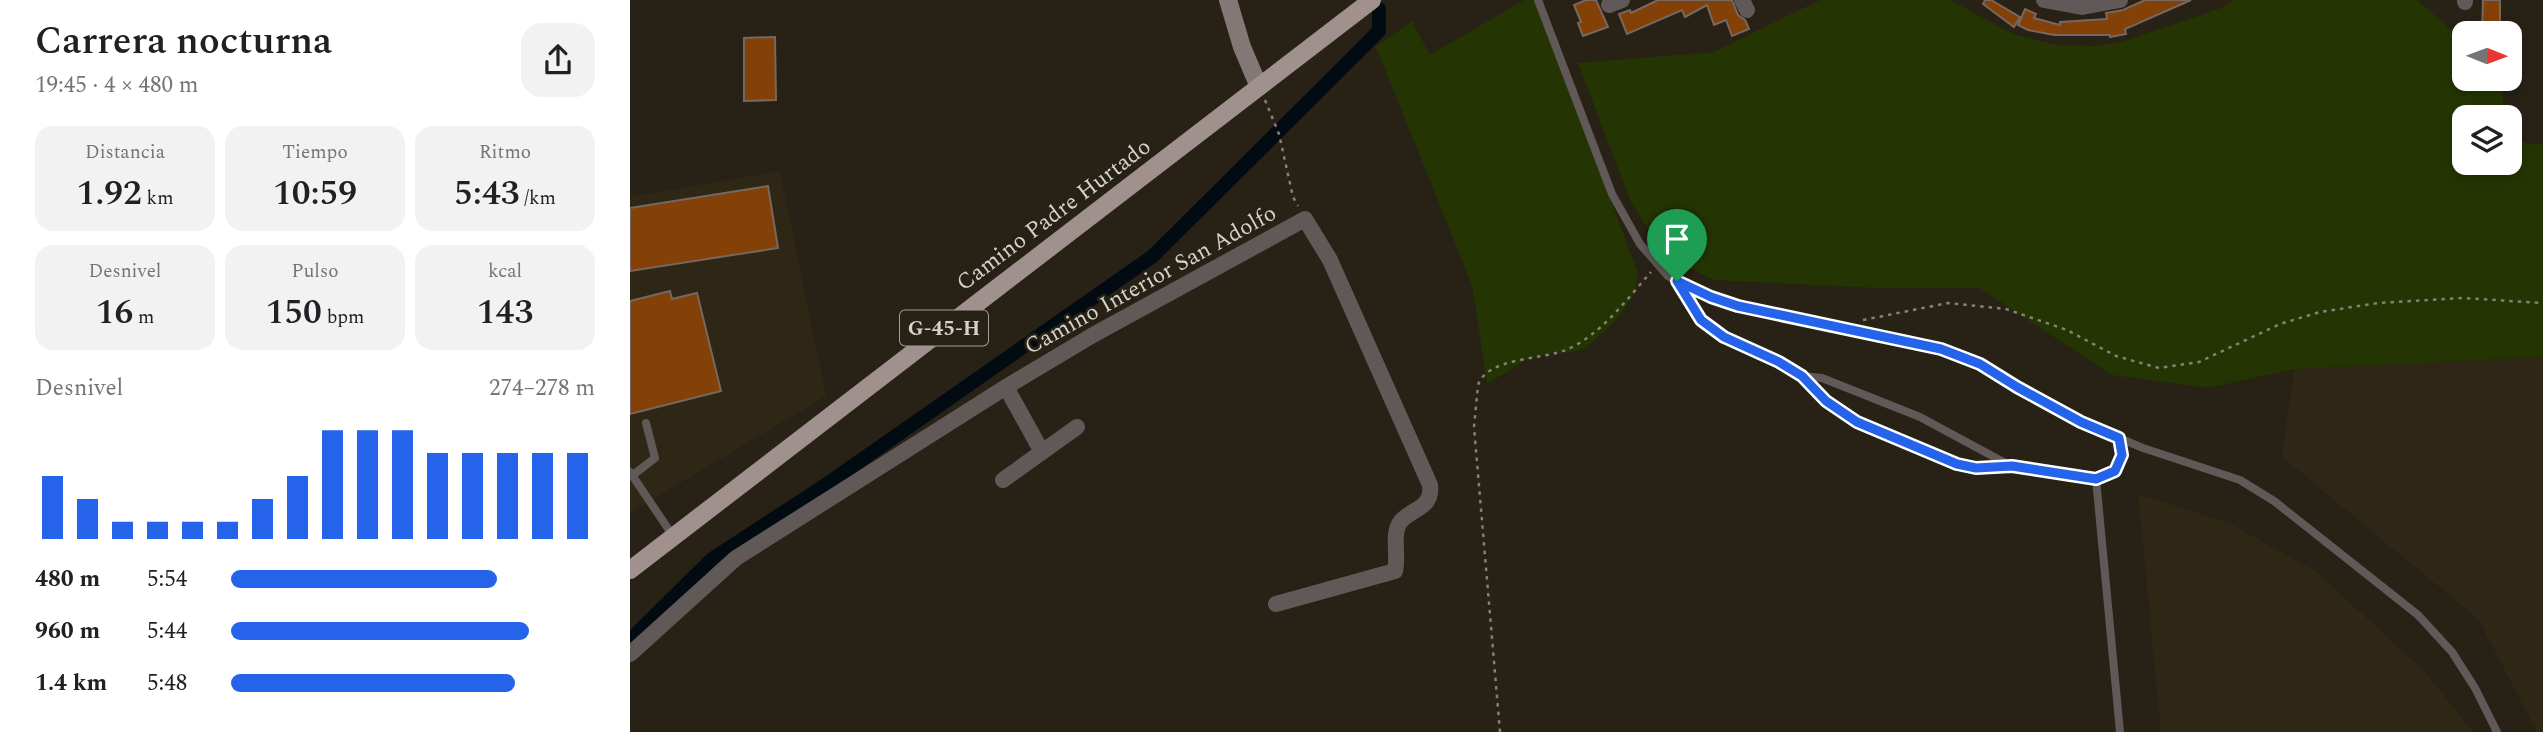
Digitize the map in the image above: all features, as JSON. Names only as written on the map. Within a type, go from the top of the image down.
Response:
[{"type":"main road","points":[[1228,0],[1242,47],[1259,87]]},
{"type":"main road","name":"Camino Padre Hurtado","points":[[630,570],[1372,0]]},
{"type":"street","points":[[2044,0],[2082,7],[2118,0]]},
{"type":"street","name":"Camino Interior San Adolfo","points":[[630,654],[736,558],[1093,334],[1305,219],[1330,260],[1401,417],[1432,494],[1424,506],[1401,522],[1397,533],[1395,570],[1276,604]]},
{"type":"street","points":[[1006,387],[1042,452]]},
{"type":"street","points":[[1003,480],[1077,427]]},
{"type":"lane","points":[[1538,0],[1612,194],[1640,244],[1656,265],[1677,281],[1738,306],[1941,349],[1980,364],[2049,405],[2119,438],[2240,480],[2274,501],[2418,615],[2452,652],[2475,688],[2497,732]]},
{"type":"lane","points":[[1677,281],[1701,320],[1724,337],[1779,362],[1802,376],[1826,401],[1857,422],[1957,464],[1976,468],[2012,466],[2096,479],[2115,471],[2122,455],[2119,438]]},
{"type":"lane","points":[[1802,376],[1822,378],[1920,417],[2012,466]]},
{"type":"lane","points":[[646,423],[655,458],[631,474],[673,537]]},
{"type":"lane","points":[[2096,479],[2120,732]]},
{"type":"path","points":[[1259,87],[1279,134],[1293,197],[1305,219]]},
{"type":"path","points":[[1500,732],[1474,427],[1480,378],[1492,368],[1566,350],[1582,341],[1622,304],[1656,265]]},
{"type":"path","points":[[1861,321],[1948,303],[2006,309],[2067,330],[2116,356],[2159,368],[2199,362],[2280,324],[2320,312],[2378,303],[2462,299],[2543,303]]},
{"type":"shaded area","points":[[780,171],[826,396],[630,513],[630,197]]},
{"type":"shaded area","points":[[2543,357],[2543,732],[2537,732],[2478,619],[2282,457],[2294,369]]},
{"type":"shaded area","points":[[2138,494],[2229,523],[2317,572],[2425,672],[2473,732],[2161,732]]},
{"type":"green space","points":[[1524,0],[1537,0],[1638,274],[1634,294],[1618,318],[1586,348],[1527,359],[1487,384],[1472,285],[1376,47],[1412,21],[1430,55]]},
{"type":"green space","points":[[1820,0],[1950,0],[2013,34],[2058,45],[2096,46],[2124,41],[2221,8],[2234,0],[2417,0],[2452,31],[2452,91],[2502,91],[2503,105],[2452,105],[2452,175],[2522,175],[2522,141],[2543,143],[2543,357],[2294,369],[2208,388],[2112,375],[1979,288],[1877,288],[1713,280],[1663,253],[1630,200],[1578,63],[1714,52]]},
{"type":"building","points":[[1586,0],[1596,0],[1608,27],[1583,36],[1574,5]]},
{"type":"building","points":[[1658,0],[1732,0],[1738,15],[1745,20],[1749,29],[1732,36],[1726,20],[1714,25],[1707,5],[1685,17],[1682,10],[1627,34],[1619,14],[1630,10],[1631,13]]},
{"type":"building","points":[[1985,0],[1991,0],[2020,17],[2014,27],[1983,4]]},
{"type":"building","points":[[2145,0],[2191,0],[2125,29],[2126,34],[2110,37],[2054,35],[2028,30],[2018,25],[2025,9],[2036,14],[2034,18],[2060,25],[2060,22],[2107,19],[2106,13],[2123,10]]},
{"type":"building","points":[[2483,0],[2500,0],[2500,21],[2482,21]]},
{"type":"building","points":[[775,37],[776,100],[744,101],[744,38]]},
{"type":"building","points":[[768,186],[778,248],[630,271],[630,208]]},
{"type":"building","points":[[670,291],[672,299],[697,293],[721,391],[630,414],[630,301]]},
{"type":"waterway","points":[[630,640],[712,559],[827,484],[1153,256],[1379,31],[1379,9]]},
{"type":"route","points":[[1677,281],[1738,306],[1941,349],[1980,364],[2081,422],[2119,438],[2122,455],[2115,471],[2096,479],[2012,466],[1976,468],[1957,464],[1857,422],[1826,401],[1802,376],[1779,362],[1724,337],[1701,320],[1677,281]]}]
